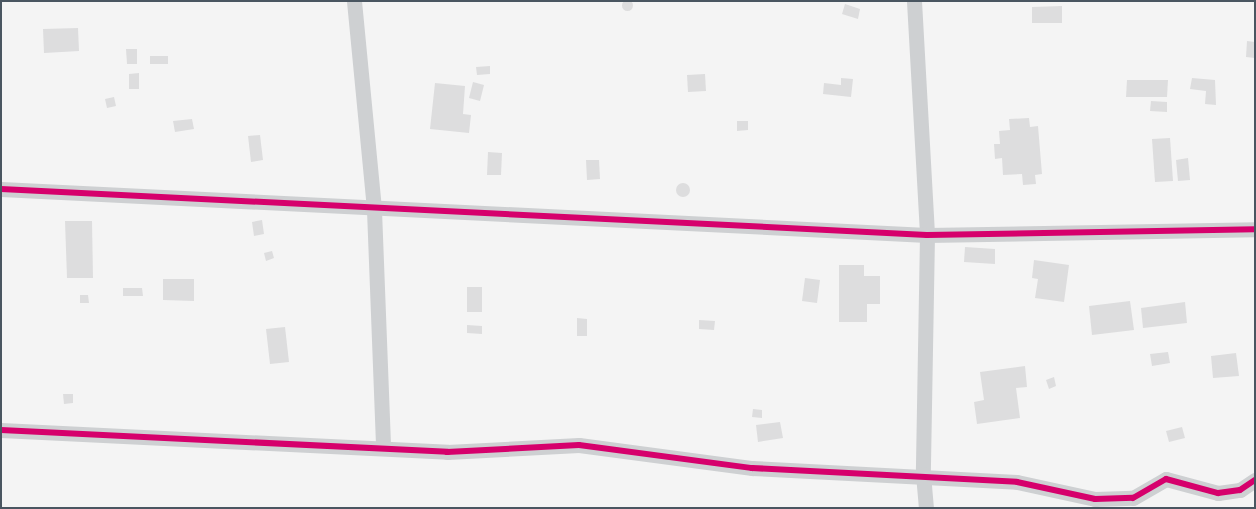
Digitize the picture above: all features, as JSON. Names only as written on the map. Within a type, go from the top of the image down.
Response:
[{"type":"street","points":[[354,1],[374,210],[383,448]]},
{"type":"street","points":[[914,1],[927,235],[923,474],[926,508]]},
{"type":"street","points":[[1,189],[374,210],[927,235],[1255,229]]},
{"type":"street","points":[[1,430],[447,452],[579,445],[752,468],[923,474],[1017,482],[1095,499],[1133,498],[1166,480],[1218,493],[1240,490],[1255,480]]},
{"type":"building","points":[[625,0],[629,0],[632,5],[631,9],[625,10],[622,7],[622,3]]},
{"type":"building","points":[[845,4],[860,9],[858,19],[842,14]]},
{"type":"building","points":[[1062,6],[1062,23],[1032,23],[1032,7]]},
{"type":"building","points":[[78,28],[79,51],[44,53],[43,29]]},
{"type":"building","points":[[1247,41],[1255,42],[1255,58],[1246,57]]},
{"type":"building","points":[[126,49],[137,49],[137,64],[127,64]]},
{"type":"building","points":[[150,56],[168,56],[168,64],[150,64]]},
{"type":"building","points":[[490,66],[490,74],[477,75],[476,67]]},
{"type":"building","points":[[139,73],[139,89],[129,89],[129,74]]},
{"type":"building","points":[[705,74],[706,91],[688,92],[687,75]]},
{"type":"building","points":[[841,78],[853,79],[851,97],[823,94],[824,83],[841,85]]},
{"type":"building","points":[[1192,78],[1215,80],[1216,105],[1205,104],[1206,91],[1190,89]]},
{"type":"building","points":[[1127,80],[1168,80],[1167,97],[1126,97]]},
{"type":"building","points":[[473,82],[484,85],[480,101],[469,98]]},
{"type":"building","points":[[435,83],[465,86],[463,114],[471,115],[469,133],[430,129]]},
{"type":"building","points":[[114,97],[116,106],[107,108],[105,99]]},
{"type":"building","points":[[1151,101],[1167,102],[1167,112],[1150,111]]},
{"type":"building","points":[[1029,118],[1030,127],[1038,126],[1042,174],[1035,175],[1036,184],[1023,185],[1022,174],[1003,175],[1002,158],[995,159],[994,144],[1000,144],[999,131],[1010,130],[1009,119]]},
{"type":"building","points":[[192,119],[194,129],[175,132],[173,121]]},
{"type":"building","points":[[737,121],[748,121],[748,130],[737,131]]},
{"type":"building","points":[[260,135],[263,160],[251,162],[248,136]]},
{"type":"building","points":[[1170,138],[1173,181],[1155,182],[1152,139]]},
{"type":"building","points":[[488,152],[502,153],[501,175],[487,175]]},
{"type":"building","points":[[1188,158],[1190,180],[1178,181],[1176,160]]},
{"type":"building","points":[[586,160],[599,160],[600,179],[587,180]]},
{"type":"building","points":[[683,183],[688,185],[690,190],[688,195],[683,197],[678,195],[676,190],[678,185]]},
{"type":"building","points":[[262,220],[264,234],[254,236],[252,222]]},
{"type":"building","points":[[65,221],[92,221],[93,278],[67,278]]},
{"type":"building","points":[[965,247],[995,249],[995,264],[964,262]]},
{"type":"building","points":[[272,251],[274,258],[266,261],[264,253]]},
{"type":"building","points":[[1034,260],[1069,265],[1064,302],[1035,298],[1038,279],[1032,278]]},
{"type":"building","points":[[839,265],[864,265],[864,276],[880,276],[880,304],[867,304],[867,322],[839,322]]},
{"type":"building","points":[[805,278],[820,280],[817,303],[802,301]]},
{"type":"building","points":[[163,279],[194,279],[194,301],[163,300]]},
{"type":"building","points":[[467,287],[482,287],[482,312],[467,312]]},
{"type":"building","points":[[123,288],[142,288],[143,296],[123,296]]},
{"type":"building","points":[[80,295],[88,295],[89,303],[80,303]]},
{"type":"building","points":[[1130,301],[1134,330],[1092,335],[1089,306]]},
{"type":"building","points":[[1185,302],[1187,323],[1143,328],[1141,308]]},
{"type":"building","points":[[577,318],[587,319],[587,336],[577,336]]},
{"type":"building","points":[[699,320],[715,321],[714,330],[699,329]]},
{"type":"building","points":[[467,325],[482,326],[482,334],[467,333]]},
{"type":"building","points":[[285,327],[289,362],[270,364],[266,329]]},
{"type":"building","points":[[1168,352],[1170,363],[1152,366],[1150,354]]},
{"type":"building","points":[[1236,353],[1239,376],[1213,378],[1211,356]]},
{"type":"building","points":[[1025,366],[1027,387],[1016,388],[1020,418],[977,424],[974,402],[984,400],[980,372]]},
{"type":"building","points":[[1054,377],[1056,386],[1049,389],[1046,380]]},
{"type":"building","points":[[63,394],[73,394],[73,403],[64,404]]},
{"type":"building","points":[[753,409],[762,410],[762,418],[752,417]]},
{"type":"building","points":[[780,422],[783,438],[758,442],[756,425]]},
{"type":"building","points":[[1182,427],[1185,438],[1169,442],[1166,431]]},
{"type":"cycle path","points":[[1,189],[927,235],[1255,229]]},
{"type":"cycle path","points":[[1,430],[447,452],[579,445],[752,468],[1017,482],[1095,499],[1133,498],[1166,479],[1218,493],[1240,490],[1255,480]]}]
